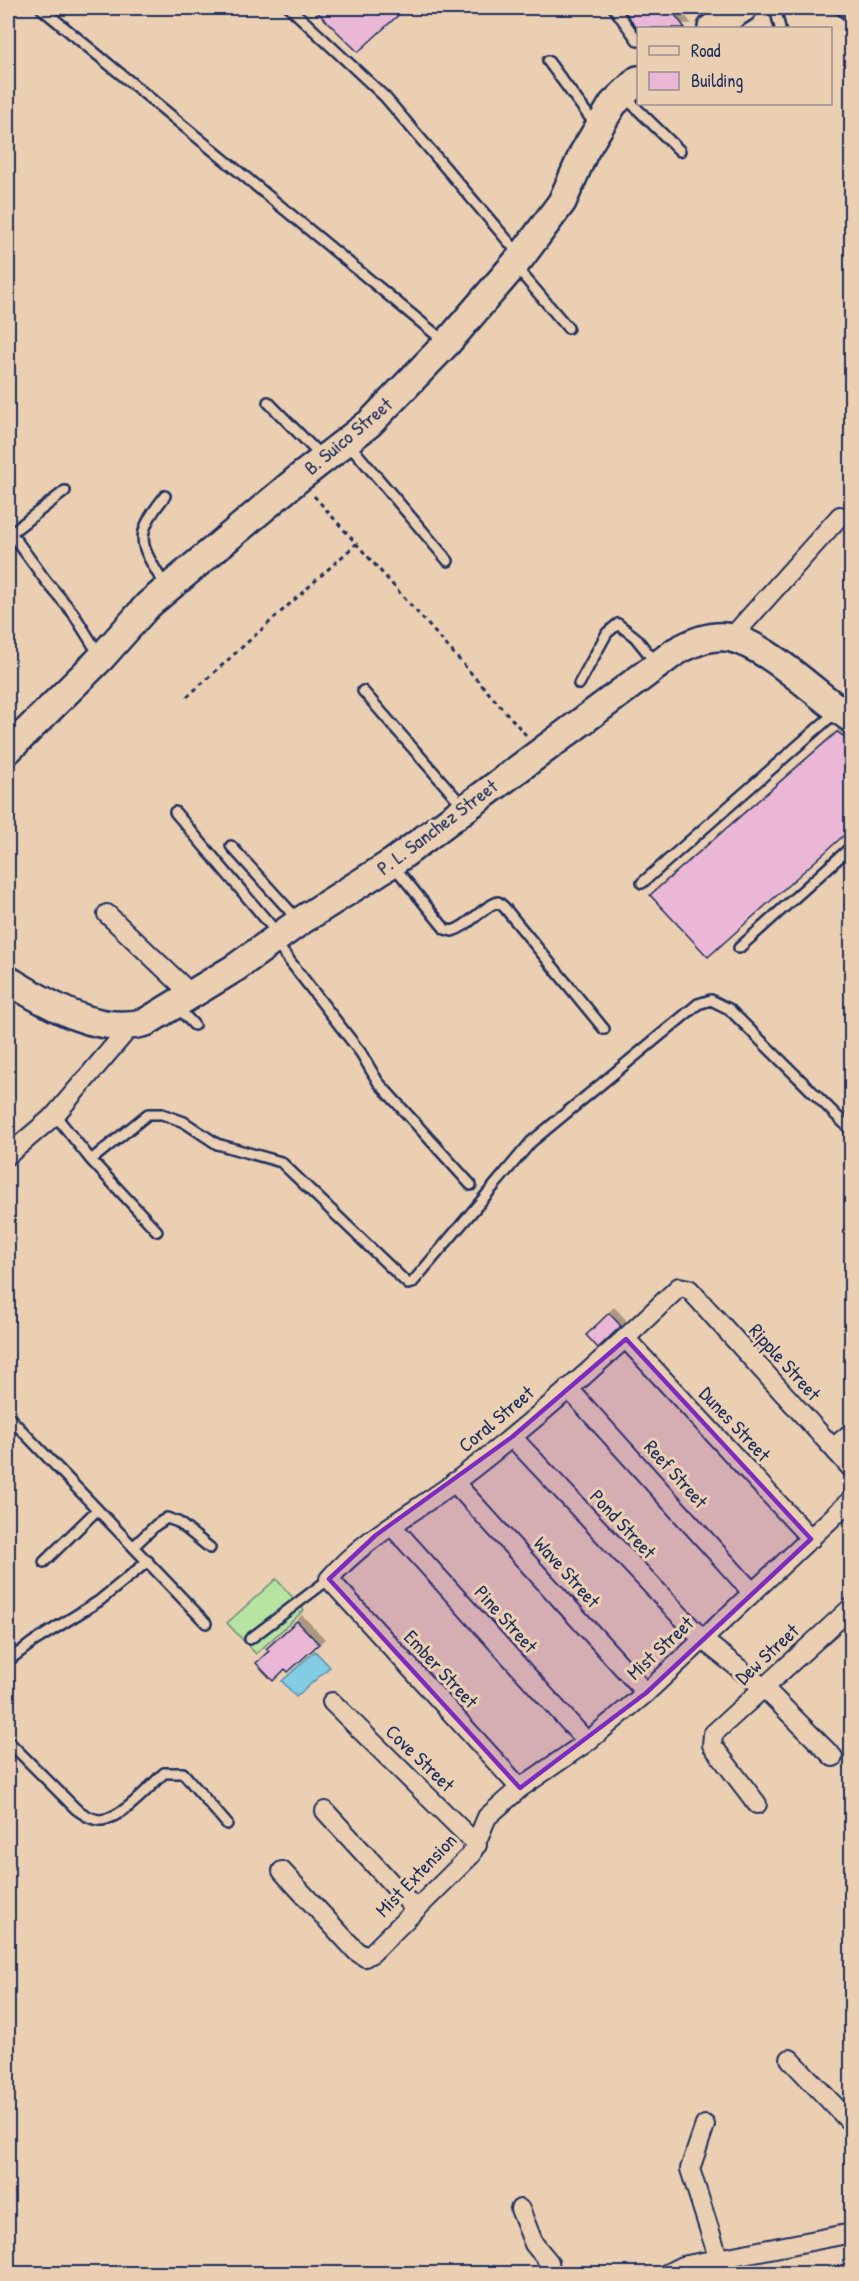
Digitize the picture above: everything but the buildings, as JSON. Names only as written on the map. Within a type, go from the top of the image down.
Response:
[{"type":"street","points":[[714,27],[743,8]]},
{"type":"street","name":"B. Suico Street","points":[[8,750],[101,658],[148,605],[299,478],[370,423],[447,343],[518,261],[562,202],[584,152],[598,128],[631,87]]},
{"type":"street","points":[[731,638],[840,516]]},
{"type":"street","name":"P. L. Sanchez Street","points":[[130,1027],[146,1022],[235,968],[284,933],[392,863],[540,750],[690,643],[702,639],[731,638],[762,652],[845,715]]},
{"type":"street","points":[[107,914],[183,999]]},
{"type":"street","points":[[8,980],[66,1013],[92,1021],[130,1027]]},
{"type":"street","points":[[8,1155],[55,1115],[130,1027]]},
{"type":"street","name":"Coral Street","points":[[329,1580],[376,1535],[454,1482],[512,1437],[626,1339],[679,1287],[684,1286]]},
{"type":"street","name":"Ripple Street","points":[[684,1286],[852,1469]]},
{"type":"street","name":"Dunes Street","points":[[626,1339],[811,1539]]},
{"type":"street","name":"Reef Street","points":[[568,1388],[752,1591]]},
{"type":"street","points":[[833,1448],[852,1432]]},
{"type":"street","name":"Pond Street","points":[[512,1437],[703,1640],[764,1688],[834,1757]]},
{"type":"street","name":"Wave Street","points":[[454,1482],[646,1693]]},
{"type":"street","name":"Mist Street","points":[[487,1816],[520,1788],[587,1742],[646,1693],[852,1499]]},
{"type":"street","name":"Pine Street","points":[[392,1526],[587,1742]]},
{"type":"street","name":"Ember Street","points":[[329,1580],[520,1788]]},
{"type":"street","name":"Dew Street","points":[[757,1804],[712,1745],[713,1734],[852,1607]]},
{"type":"street","name":"Cove Street","points":[[332,1702],[477,1845]]},
{"type":"street","points":[[325,1811],[415,1909]]},
{"type":"street","name":"Mist Extension","points":[[282,1871],[356,1952],[365,1957],[471,1855],[487,1816]]},
{"type":"street","points":[[790,2059],[852,2124]]},
{"type":"street","points":[[705,2125],[690,2169],[719,2260]]},
{"type":"street","points":[[520,2209],[534,2244],[549,2262],[551,2274]]},
{"type":"street","points":[[666,2274],[682,2266],[852,2234]]},
{"type":"lane","points":[[290,8],[392,104],[518,261],[568,328]]},
{"type":"lane","points":[[614,8],[637,38]]},
{"type":"lane","points":[[775,8],[780,27]]},
{"type":"lane","points":[[839,8],[852,18]]},
{"type":"lane","points":[[42,9],[447,343]]},
{"type":"lane","points":[[548,61],[598,128]]},
{"type":"lane","points":[[645,105],[680,151]]},
{"type":"lane","points":[[268,402],[324,460]]},
{"type":"lane","points":[[347,442],[448,561]]},
{"type":"lane","points":[[65,491],[9,534],[73,613],[101,658]]},
{"type":"lane","points":[[165,496],[146,520],[142,534],[144,549],[167,589]]},
{"type":"lane","points":[[579,684],[607,633],[618,624],[635,637],[658,665]]},
{"type":"lane","points":[[363,691],[464,808]]},
{"type":"lane","points":[[642,883],[845,715]]},
{"type":"lane","points":[[175,812],[284,933]]},
{"type":"lane","points":[[231,846],[378,1082],[471,1185]]},
{"type":"lane","points":[[738,948],[852,846]]},
{"type":"lane","points":[[392,863],[445,928],[452,932],[489,905],[498,902],[604,1029]]},
{"type":"lane","points":[[183,999],[194,1025]]},
{"type":"lane","points":[[91,1160],[148,1114],[162,1114],[184,1122],[217,1144],[280,1162],[408,1284],[412,1283],[531,1142],[698,1004],[711,1000],[729,1009],[852,1131]]},
{"type":"lane","points":[[55,1115],[91,1160],[156,1231]]},
{"type":"lane","points":[[8,1416],[96,1511],[134,1546],[206,1623]]},
{"type":"lane","points":[[44,1562],[96,1511]]},
{"type":"lane","points":[[134,1546],[167,1518],[178,1522],[210,1548]]},
{"type":"lane","points":[[8,1661],[33,1642],[99,1601],[148,1561]]},
{"type":"lane","points":[[250,1639],[329,1580]]},
{"type":"lane","points":[[8,1741],[76,1809],[89,1817],[100,1820],[113,1816],[164,1773],[175,1772],[183,1773],[227,1824]]},
{"type":"path","points":[[299,478],[540,750]]},
{"type":"path","points":[[187,697],[356,544]]},
{"type":"highlighted area","points":[[626,1339],[811,1539],[646,1693],[520,1788],[329,1579],[376,1535],[512,1437]]},
{"type":"green space","points":[[276,1579],[304,1610],[256,1654],[227,1623]]},
{"type":"water","points":[[315,1651],[330,1667],[296,1697],[282,1681]]}]
